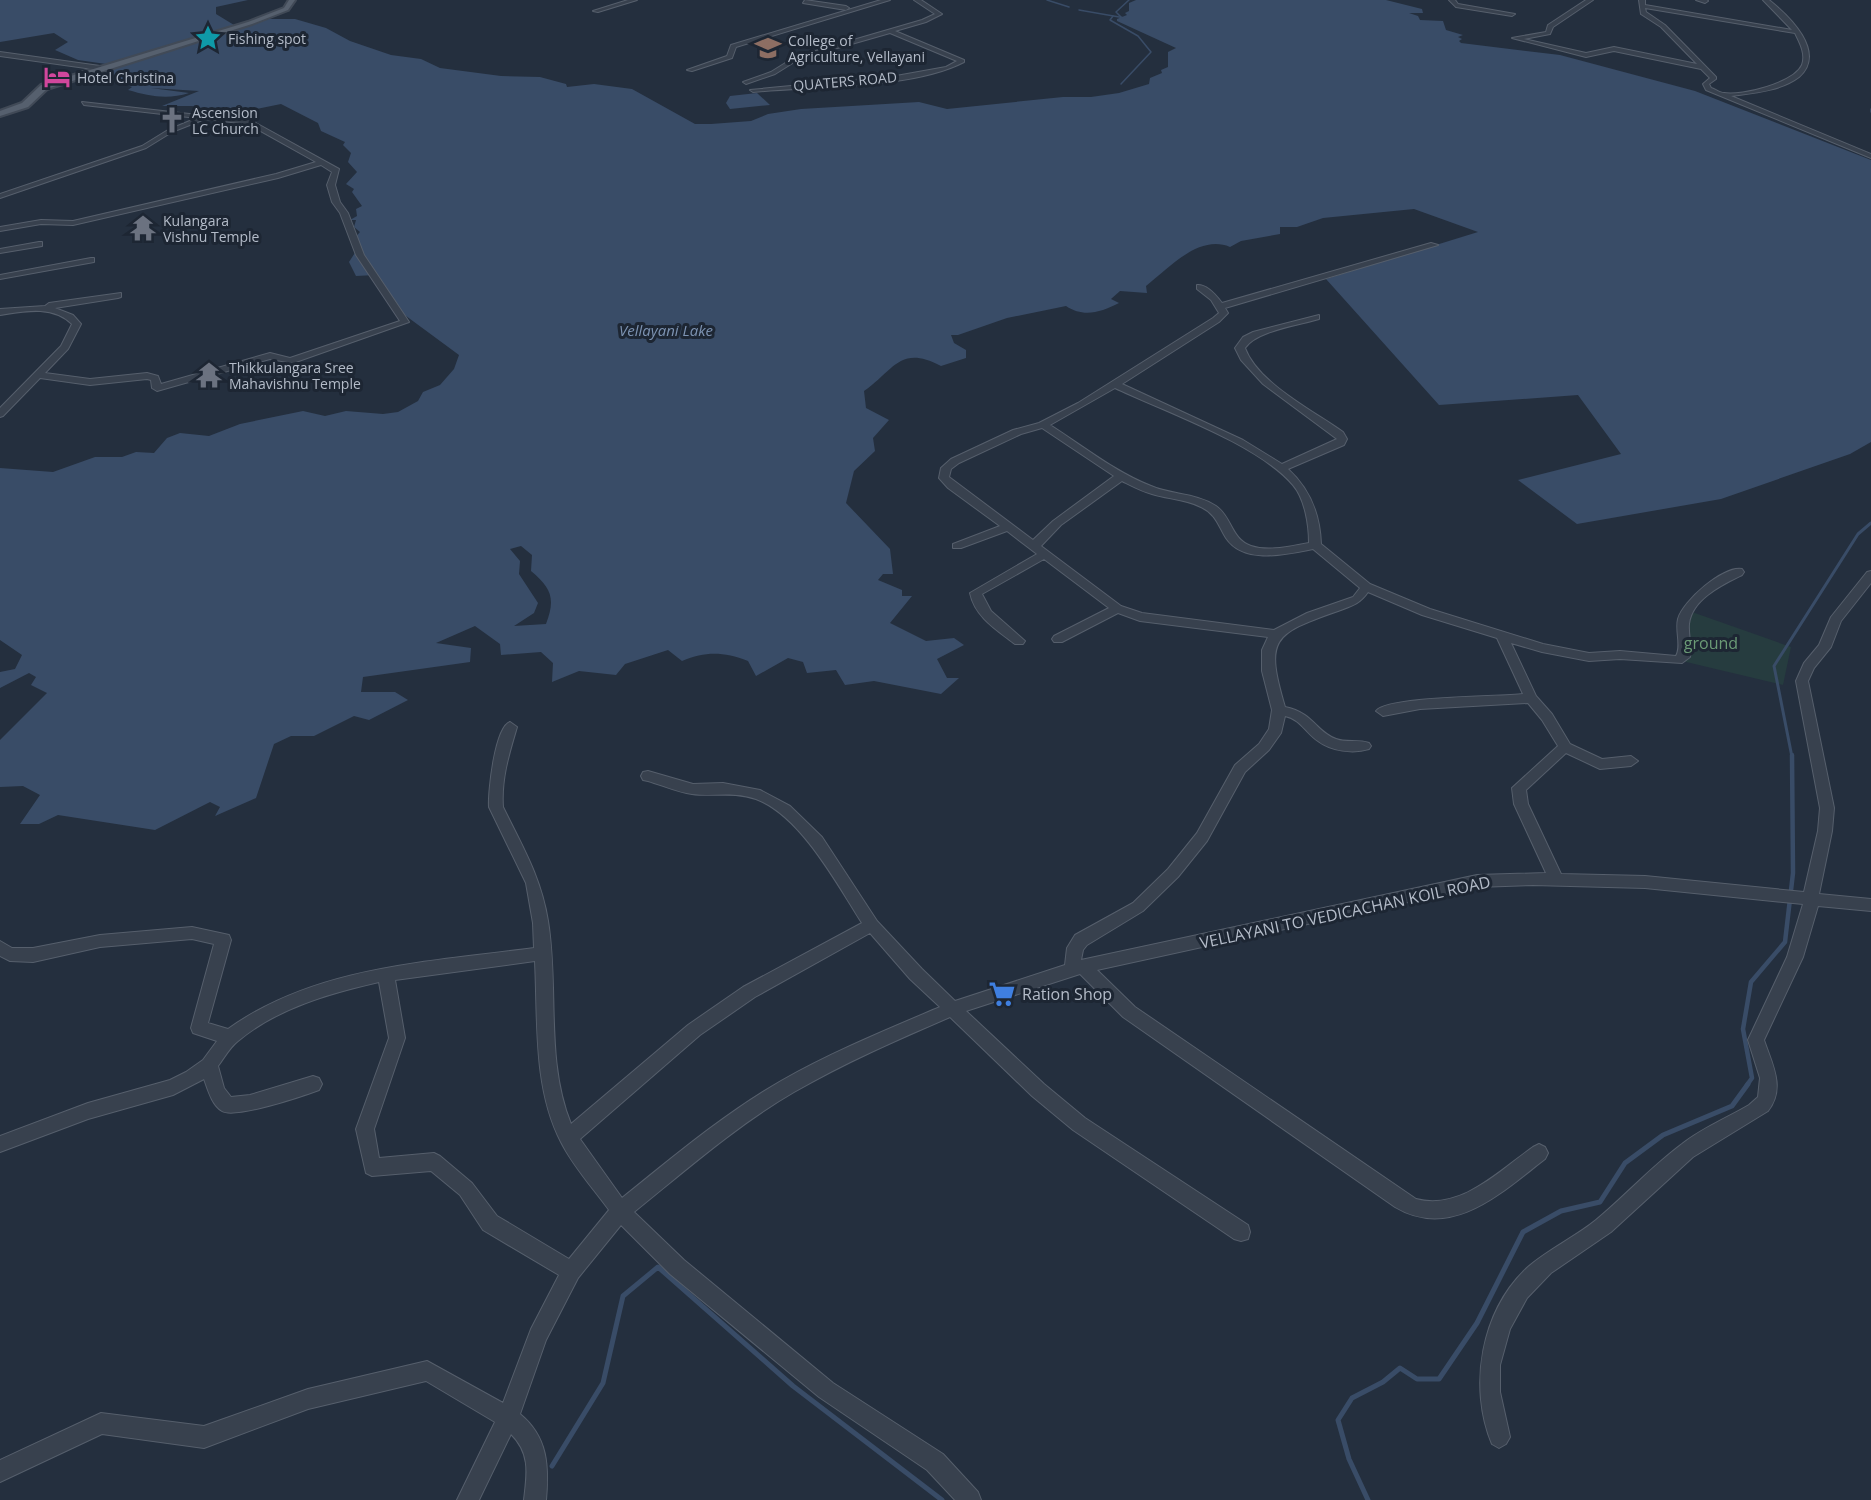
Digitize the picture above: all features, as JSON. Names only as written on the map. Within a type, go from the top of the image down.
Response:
[{"type":"main road","points":[[0,114],[25,105],[44,87],[276,14],[286,9],[292,0]]},
{"type":"street","points":[[596,11],[634,0]]},
{"type":"street","points":[[690,70],[730,57],[733,46],[887,0]]},
{"type":"street","points":[[746,82],[773,73],[798,58],[924,21],[939,14],[917,0]]},
{"type":"street","points":[[923,0],[932,5],[930,8]]},
{"type":"street","points":[[1452,0],[1456,5],[1512,14]]},
{"type":"street","points":[[1590,0],[1574,7],[1563,20],[1550,26],[1548,33],[1515,38],[1586,55],[1614,49],[1702,67]]},
{"type":"street","points":[[1724,95],[1774,85],[1799,74],[1805,66],[1804,41],[1780,10],[1766,0]]},
{"type":"street","points":[[805,2],[823,6],[857,8]]},
{"type":"street","points":[[1797,32],[1642,3],[1643,13],[1664,26],[1715,80],[1706,84],[1706,87],[1871,156]]},
{"type":"street","points":[[817,20],[808,13],[823,6]]},
{"type":"street","name":"QUATERS ROAD","points":[[753,90],[877,81],[946,69],[962,61],[888,30]]},
{"type":"street","points":[[0,54],[100,68]]},
{"type":"street","points":[[40,375],[90,381],[147,375],[155,378],[157,388],[270,356],[290,361],[405,322],[360,255],[332,190],[332,178],[336,171],[250,122],[84,103]]},
{"type":"street","points":[[0,196],[144,147],[170,131],[205,117]]},
{"type":"street","points":[[0,229],[41,222],[73,223],[278,176],[321,163]]},
{"type":"street","points":[[0,251],[39,244]]},
{"type":"street","points":[[1221,306],[1434,245]]},
{"type":"street","points":[[0,277],[91,260]]},
{"type":"street","points":[[1200,287],[1221,306],[1224,314],[1115,384],[1043,425],[1017,432],[956,461],[946,468],[944,478],[1117,609],[1160,621],[1276,634],[1311,616],[1357,600],[1366,587]]},
{"type":"street","points":[[0,312],[118,295]]},
{"type":"street","points":[[0,414],[40,375],[64,347],[77,324],[71,317],[57,310],[36,308]]},
{"type":"street","points":[[1281,468],[1340,443],[1342,439],[1339,434],[1246,363],[1240,348],[1246,339],[1256,334],[1316,317]]},
{"type":"street","points":[[1115,384],[1252,449],[1281,468],[1298,484],[1303,493],[1316,530],[1315,545]]},
{"type":"street","points":[[1043,425],[1151,490],[1179,495],[1222,514],[1226,520],[1227,531],[1243,547],[1272,550],[1315,545],[1366,587],[1426,612],[1502,636],[1574,655],[1620,655],[1678,660],[1684,657],[1686,652],[1683,621],[1696,600],[1709,588],[1738,572]]},
{"type":"street","points":[[1034,546],[1057,522],[1123,475]]},
{"type":"street","points":[[957,546],[1008,526]]},
{"type":"street","points":[[1019,641],[983,609],[976,600],[976,593],[982,587],[1045,554]]},
{"type":"street","points":[[1499,1437],[1490,1396],[1490,1364],[1507,1310],[1519,1290],[1537,1272],[1603,1226],[1657,1174],[1701,1141],[1764,1104],[1769,1089],[1769,1075],[1756,1040],[1778,988],[1795,957],[1798,899],[1811,888],[1822,848],[1827,808],[1802,681],[1808,666],[1825,646],[1835,620],[1871,575]]},
{"type":"street","points":[[1058,639],[1117,609]]},
{"type":"street","points":[[1276,634],[1268,650],[1268,671],[1279,710],[1276,730],[1264,747],[1240,769],[1202,837],[1173,873],[1138,907],[1081,940],[1075,948],[1078,968],[1129,1012],[1374,1183],[1420,1209],[1449,1209],[1468,1201],[1539,1153]]},
{"type":"street","points":[[1502,636],[1531,698],[1547,717],[1565,747],[1600,764],[1631,761]]},
{"type":"street","points":[[1383,711],[1429,703],[1501,702],[1531,698]]},
{"type":"street","points":[[1279,710],[1295,711],[1306,719],[1315,734],[1328,743],[1345,748],[1364,746]]},
{"type":"street","points":[[510,727],[498,770],[496,807],[533,883],[541,923],[548,1064],[555,1106],[568,1138],[620,1211],[677,1267],[826,1390],[935,1462],[970,1500]]},
{"type":"street","points":[[1556,879],[1521,804],[1519,788],[1565,747]]},
{"type":"street","points":[[648,776],[693,789],[723,788],[760,795],[785,810],[817,841],[872,925],[952,1009],[1079,1124],[1240,1232]]},
{"type":"street","name":"VELLAYANI TO VEDICACHAN KOIL ROAD","points":[[468,1500],[508,1418],[538,1336],[571,1271],[620,1211],[717,1134],[787,1087],[861,1048],[952,1009],[1078,968],[1477,881],[1556,879],[1645,882],[1871,905]]},
{"type":"street","points":[[568,1138],[703,1024],[749,992],[872,925]]},
{"type":"street","points":[[0,948],[10,954],[33,955],[100,941],[192,933],[223,940],[199,1028],[230,1037]]},
{"type":"street","points":[[0,1144],[88,1111],[173,1087],[192,1078],[208,1065],[230,1037],[259,1016],[336,985],[386,974],[542,954]]},
{"type":"street","points":[[386,974],[397,1038],[365,1129],[372,1167],[434,1162],[466,1189],[490,1223],[571,1271]]},
{"type":"street","points":[[208,1065],[217,1092],[227,1105],[250,1103],[313,1084]]},
{"type":"street","points":[[0,1471],[101,1423],[204,1437],[309,1400],[427,1371],[508,1418],[532,1443],[538,1475],[535,1500]]},
{"type":"green space","name":"ground","points":[[1692,612],[1791,647],[1783,685],[1682,661]]},
{"type":"water","name":"Vellayani Lake","points":[[0,0],[248,0],[216,7],[216,14],[234,25],[190,40],[197,41],[265,19],[295,19],[326,28],[350,41],[391,55],[421,59],[440,68],[501,76],[540,77],[566,84],[567,87],[594,84],[632,89],[695,124],[711,124],[751,121],[768,114],[801,109],[919,102],[947,109],[1119,93],[1149,84],[1150,78],[1162,73],[1161,70],[1168,67],[1168,52],[1176,48],[1117,21],[1127,15],[1125,13],[1129,11],[1129,3],[1136,0],[1386,0],[1422,9],[1423,13],[1409,13],[1418,16],[1420,20],[1443,21],[1446,30],[1463,35],[1458,37],[1462,39],[1459,41],[1461,43],[1560,55],[1695,91],[1871,160],[1871,442],[1850,454],[1721,499],[1577,524],[1518,480],[1621,454],[1578,395],[1439,405],[1326,279],[1478,232],[1414,209],[1323,218],[1297,227],[1280,227],[1280,234],[1241,241],[1230,247],[1218,244],[1196,249],[1175,262],[1146,286],[1147,293],[1120,291],[1111,299],[1119,303],[1106,309],[1086,313],[1066,306],[1007,318],[958,335],[951,335],[954,343],[966,350],[966,358],[941,366],[927,360],[907,359],[898,362],[864,391],[866,408],[889,420],[873,438],[875,451],[854,471],[846,503],[890,549],[893,574],[883,574],[878,580],[902,590],[902,596],[912,596],[890,623],[926,641],[954,638],[964,645],[937,659],[947,678],[959,678],[941,694],[874,681],[845,685],[836,670],[807,673],[803,662],[788,658],[756,676],[748,661],[739,658],[723,654],[707,654],[682,661],[668,650],[625,664],[616,675],[579,671],[552,682],[553,663],[541,652],[501,655],[500,644],[475,626],[436,643],[471,648],[470,662],[363,677],[361,692],[395,692],[408,700],[369,720],[354,716],[314,736],[291,736],[274,744],[256,798],[215,816],[220,807],[210,802],[155,830],[58,815],[39,824],[20,824],[40,795],[23,786],[0,787],[0,740],[47,693],[31,685],[36,677],[29,673],[0,688],[0,672],[15,669],[22,655],[0,640],[0,468],[53,472],[95,457],[122,457],[136,452],[154,453],[167,438],[180,433],[209,436],[240,424],[303,411],[325,416],[346,411],[383,414],[398,412],[418,401],[423,392],[440,385],[454,369],[459,355],[402,313],[377,281],[380,278],[375,275],[356,276],[349,262],[360,245],[353,240],[360,232],[354,227],[356,220],[350,220],[357,216],[356,209],[362,206],[352,192],[354,189],[346,184],[357,172],[348,162],[351,153],[343,145],[345,142],[321,131],[318,123],[281,104],[236,113],[209,114],[207,109],[192,106],[162,106],[199,91],[151,88],[189,93],[166,97],[151,95],[128,90],[132,87],[97,74],[181,42],[106,64],[78,60],[55,50],[68,42],[54,33],[0,42]],"holes":[[[521,546],[532,555],[531,571],[550,594],[549,615],[546,624],[514,626],[534,613],[538,603],[519,574],[520,561],[510,549]]]},
{"type":"water","points":[[757,93],[770,105],[730,109],[726,103],[730,96]]},
{"type":"waterway","points":[[1047,0],[1069,7]]},
{"type":"waterway","points":[[1121,17],[1116,12],[1129,0]]},
{"type":"waterway","points":[[1079,10],[1125,18]]},
{"type":"waterway","points":[[1113,16],[1110,20],[1138,36],[1151,52],[1121,84]]},
{"type":"waterway","points":[[1792,757],[1774,666],[1858,534],[1871,523]]},
{"type":"waterway","points":[[1747,1085],[1752,1078],[1743,1029],[1751,982],[1785,942],[1793,873],[1792,755]]},
{"type":"waterway","points":[[1368,1500],[1349,1459],[1338,1420],[1352,1398],[1383,1382],[1400,1368],[1417,1379],[1439,1379],[1477,1323],[1523,1232],[1561,1211],[1600,1202],[1625,1163],[1663,1135],[1732,1106],[1748,1084]]},
{"type":"waterway","points":[[552,1466],[603,1383],[623,1296],[658,1267],[793,1386],[942,1500]]},
{"type":"place","name":"Fishing spot","points":[[208,38]]},
{"type":"place","name":"College of Agriculture, Vellayani","points":[[768,48]]},
{"type":"place","name":"Hotel Christina","points":[[57,77]]},
{"type":"place","name":"Ascension LC Church","points":[[172,120]]},
{"type":"place","name":"Kulangara Vishnu Temple","points":[[143,228]]},
{"type":"place","name":"Thikkulangara Sree Mahavishnu Temple","points":[[209,375]]},
{"type":"place","name":"Ration Shop","points":[[1002,994]]}]
